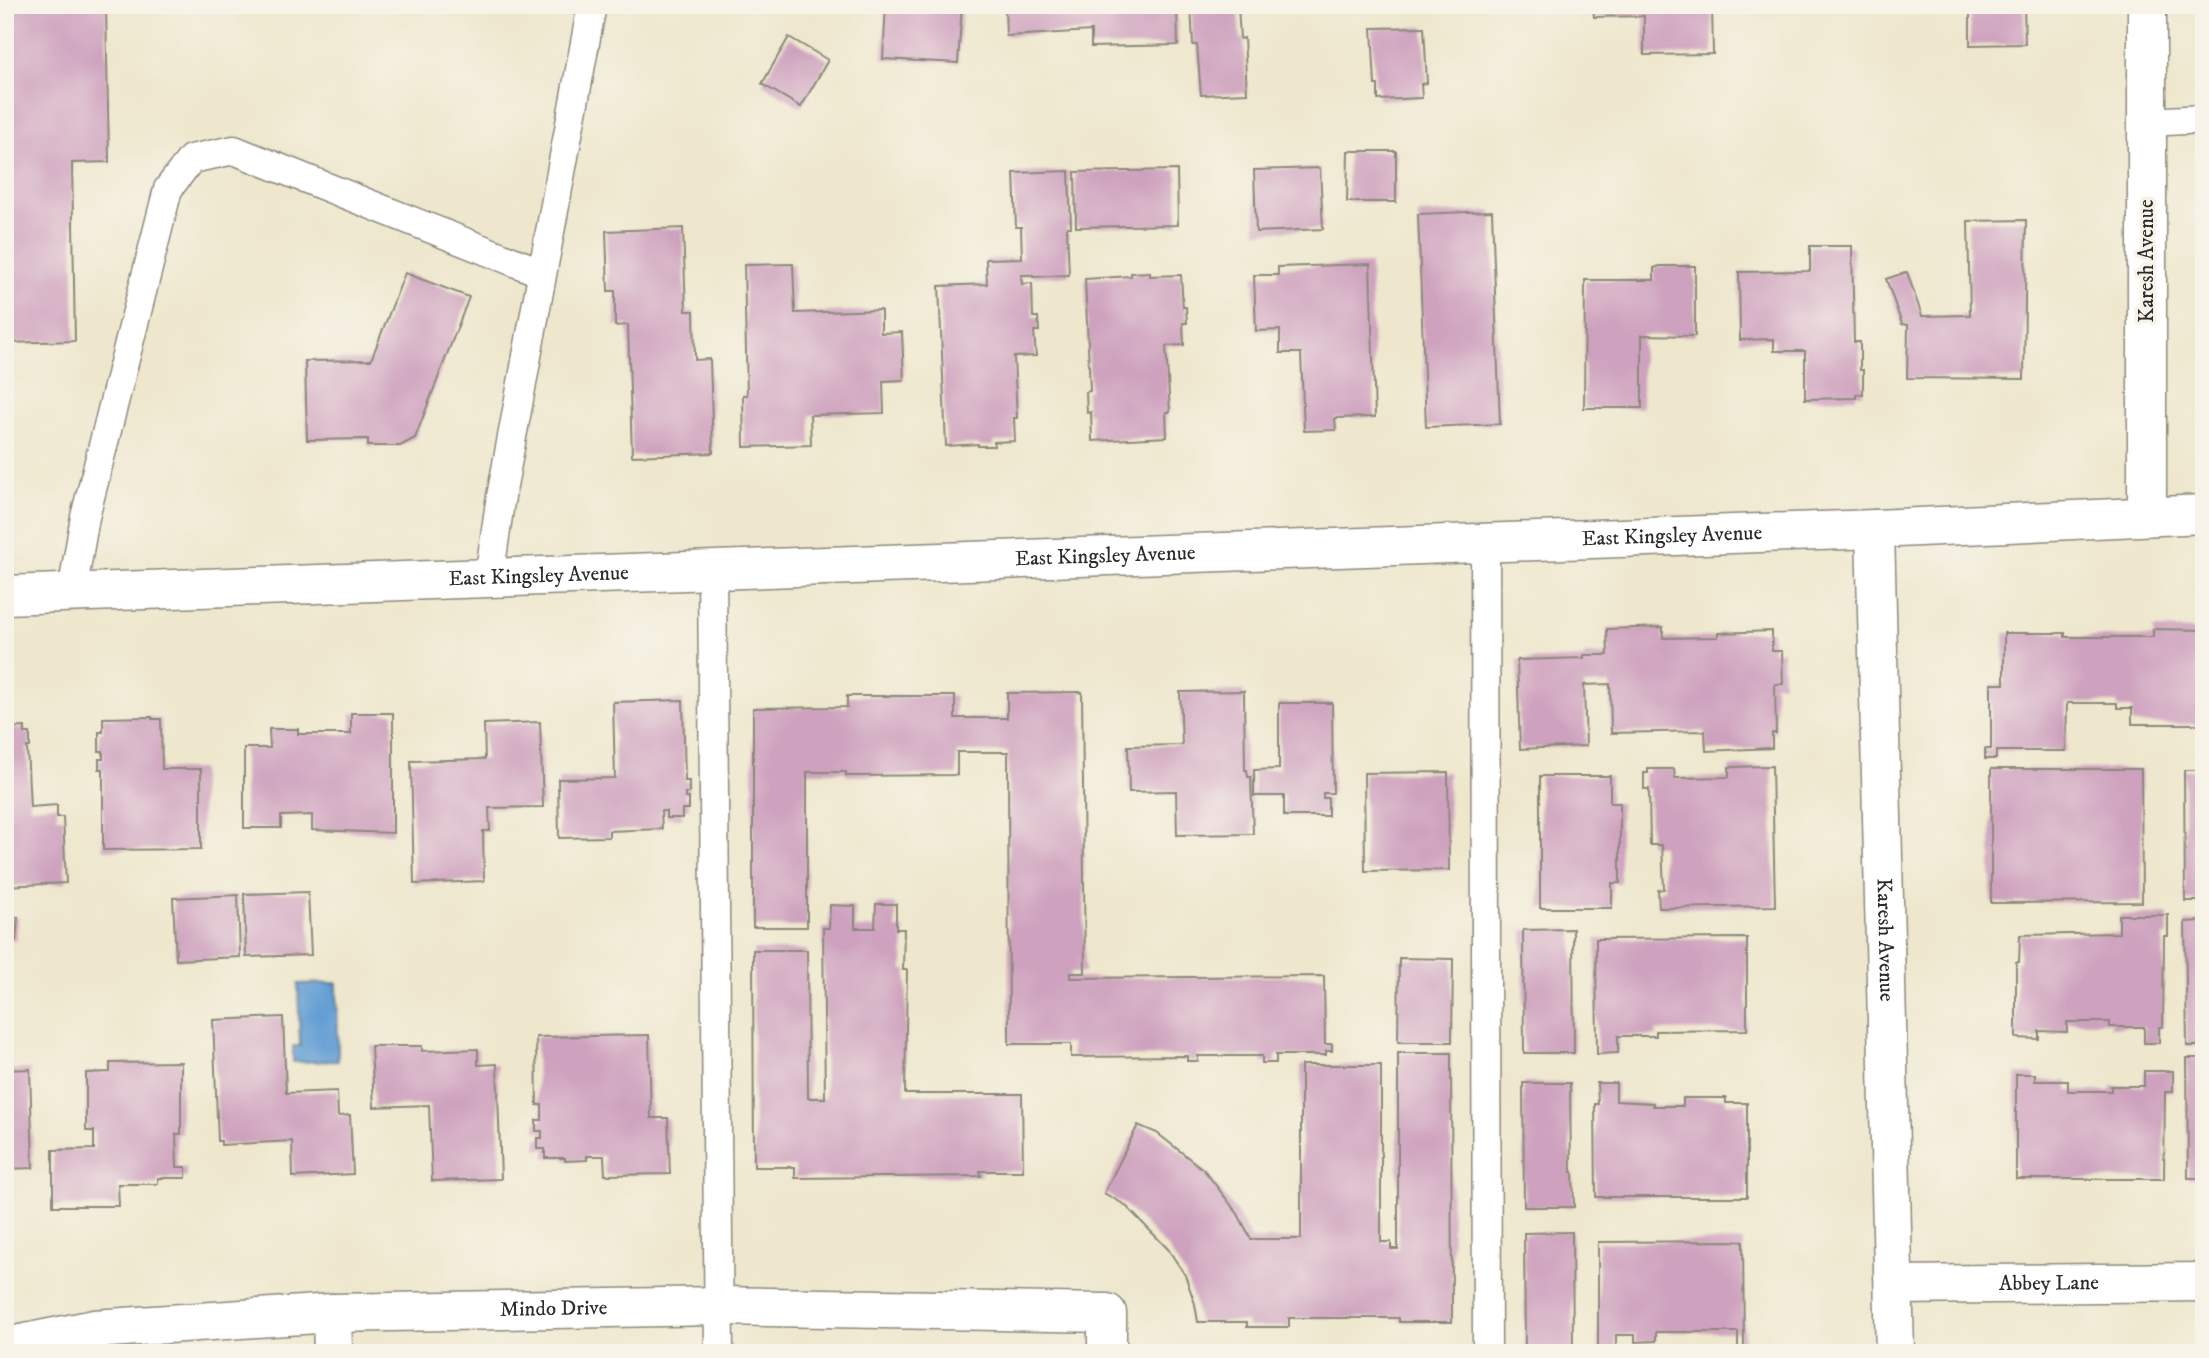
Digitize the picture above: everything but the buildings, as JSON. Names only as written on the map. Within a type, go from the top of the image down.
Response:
[{"type":"street","name":"Karesh Avenue","points":[[2147,5],[2147,516]]},
{"type":"street","name":"East Kingsley Avenue","points":[[5,594],[1875,529],[2204,514]]},
{"type":"street","name":"Karesh Avenue","points":[[1875,529],[1895,1353]]},
{"type":"street","name":"Abbey Lane","points":[[1895,1285],[2204,1282]]},
{"type":"street","name":"Mindo Drive","points":[[5,1347],[94,1329],[332,1312],[719,1306],[1107,1313],[1107,1353]]},
{"type":"street","points":[[332,1312],[333,1353]]},
{"type":"lane","points":[[489,578],[499,502],[592,5]]},
{"type":"lane","points":[[2147,122],[2204,119]]},
{"type":"lane","points":[[72,592],[85,517],[168,188],[191,159],[234,150],[542,273]]},
{"type":"lane","points":[[1485,542],[1487,1353]]},
{"type":"lane","points":[[712,569],[719,1353]]},
{"type":"water","points":[[337,983],[338,1061],[293,1062],[293,1046],[300,1046],[298,984]]}]
